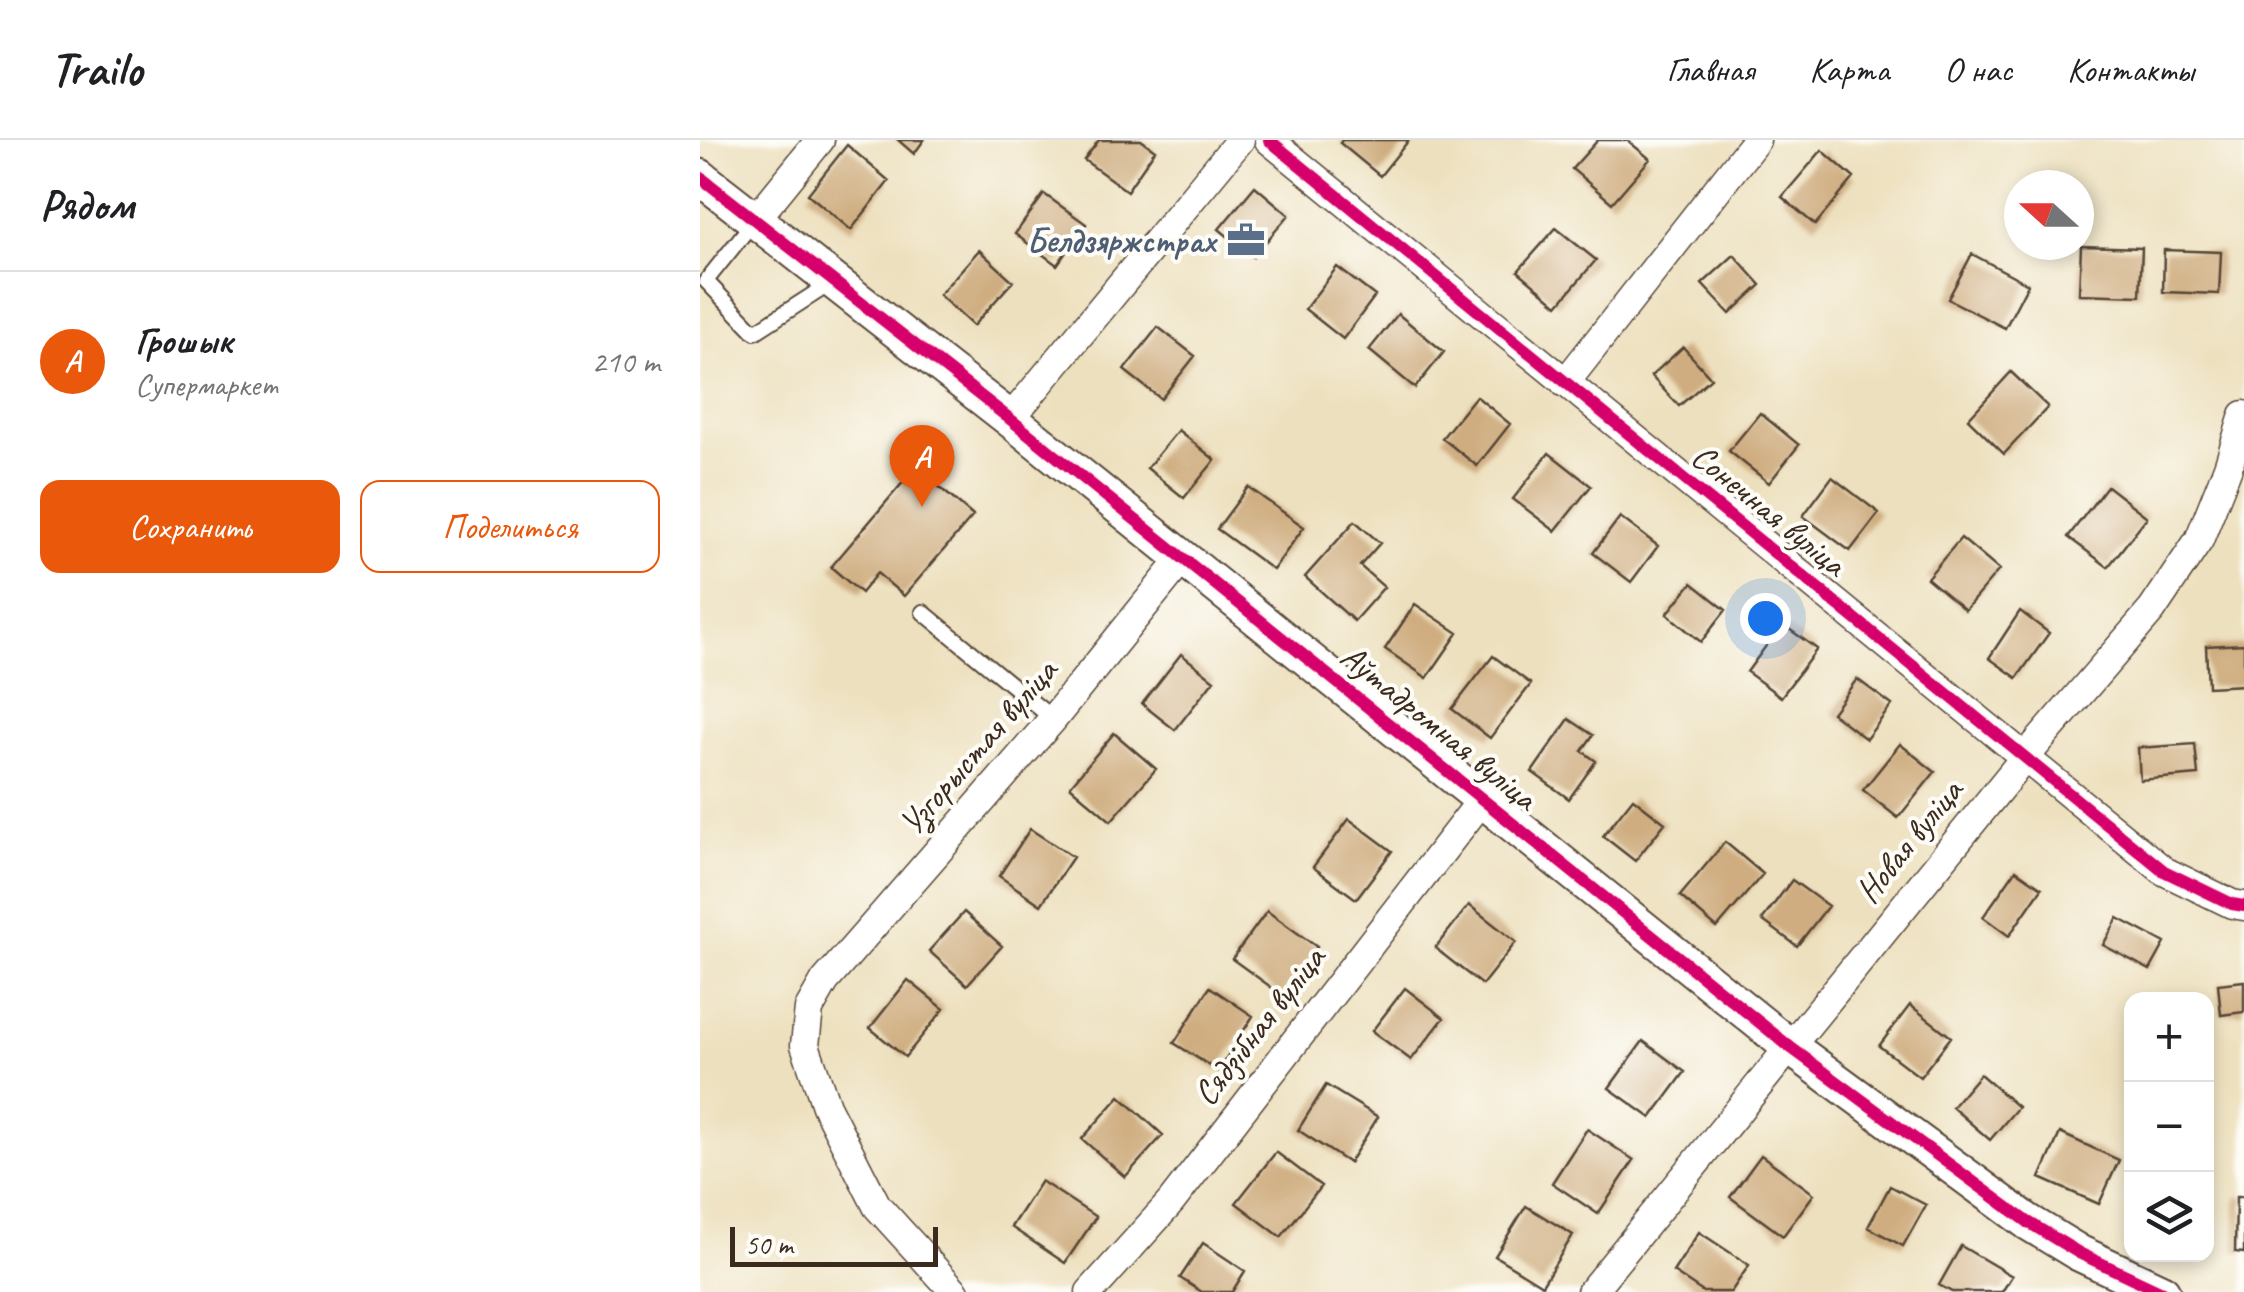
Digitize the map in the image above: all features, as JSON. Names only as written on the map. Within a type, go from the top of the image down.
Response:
[{"type":"street","points":[[755,220],[820,140]]},
{"type":"street","points":[[1010,420],[1240,140]]},
{"type":"street","name":"Сонечная вуліца","points":[[1268,140],[2164,870],[2232,904],[2244,906]]},
{"type":"street","points":[[1565,382],[1756,140]]},
{"type":"street","name":"Аўтадромная вуліца","points":[[700,177],[1183,558],[1790,1047],[2028,1222],[2078,1253],[2162,1292]]},
{"type":"street","name":"Новая вуліца","points":[[1591,1292],[2026,756],[2152,610],[2199,540],[2228,468],[2244,414]]},
{"type":"street","name":"Узгорыстая вуліца","points":[[955,1292],[877,1206],[826,1106],[805,1046],[809,1009],[825,981],[1053,719],[1183,558]]},
{"type":"street","name":"Сядзібная вуліца","points":[[1090,1292],[1171,1202],[1481,800]]},
{"type":"lane","points":[[755,220],[706,281],[755,332],[832,282]]},
{"type":"lane","points":[[923,612],[1053,719]]},
{"type":"building","points":[[898,140],[924,140],[914,154]]},
{"type":"building","points":[[1099,140],[1141,140],[1155,150],[1127,191],[1084,160]]},
{"type":"building","points":[[1409,140],[1380,176],[1340,143]]},
{"type":"building","points":[[1598,140],[1627,140],[1650,159],[1612,203],[1572,169]]},
{"type":"building","points":[[847,145],[889,181],[851,230],[808,194]]},
{"type":"building","points":[[1822,150],[1854,178],[1815,225],[1782,197]]},
{"type":"building","points":[[1255,186],[1289,215],[1253,257],[1219,229]]},
{"type":"building","points":[[1044,194],[1086,224],[1057,265],[1015,234]]},
{"type":"building","points":[[1556,228],[1596,260],[1558,305],[1518,271]]},
{"type":"building","points":[[2094,246],[2142,248],[2140,296],[2079,294],[2080,260],[2094,260]]},
{"type":"building","points":[[979,250],[1013,281],[973,326],[939,295]]},
{"type":"building","points":[[2164,250],[2221,252],[2219,294],[2163,292]]},
{"type":"building","points":[[1972,254],[2028,284],[2005,328],[1948,299]]},
{"type":"building","points":[[1734,255],[1761,285],[1730,314],[1702,284]]},
{"type":"building","points":[[1337,267],[1375,296],[1343,339],[1305,309]]},
{"type":"building","points":[[1398,314],[1444,352],[1415,388],[1369,350]]},
{"type":"building","points":[[1158,327],[1195,356],[1161,399],[1124,370]]},
{"type":"building","points":[[1683,347],[1711,378],[1679,406],[1651,376]]},
{"type":"building","points":[[2011,372],[2048,407],[2004,454],[1968,419]]},
{"type":"building","points":[[1476,396],[1510,424],[1477,466],[1442,438]]},
{"type":"building","points":[[1760,413],[1799,445],[1769,483],[1729,451]]},
{"type":"building","points":[[1178,430],[1215,460],[1184,498],[1147,468]]},
{"type":"building","points":[[1549,453],[1591,486],[1555,531],[1513,499]]},
{"type":"building","points":[[916,467],[973,516],[904,596],[877,573],[861,593],[831,567]]},
{"type":"building","points":[[1832,477],[1879,513],[1850,551],[1803,516]]},
{"type":"building","points":[[2107,486],[2147,517],[2108,567],[2068,537]]},
{"type":"building","points":[[1248,487],[1304,527],[1273,570],[1217,529]]},
{"type":"building","points":[[1620,517],[1658,546],[1631,582],[1593,553]]},
{"type":"building","points":[[1355,521],[1380,543],[1360,566],[1384,587],[1354,621],[1305,577]]},
{"type":"building","points":[[1961,538],[1999,570],[1965,610],[1927,578]]},
{"type":"building","points":[[1692,583],[1726,610],[1701,642],[1667,614]]},
{"type":"building","points":[[1415,604],[1458,633],[1427,678],[1385,649]]},
{"type":"building","points":[[2020,611],[2049,633],[2017,678],[1989,658]]},
{"type":"building","points":[[1782,624],[1817,649],[1781,697],[1747,672]]},
{"type":"building","points":[[2244,644],[2244,685],[2208,687],[2206,646]]},
{"type":"building","points":[[1181,654],[1214,680],[1175,730],[1142,704]]},
{"type":"building","points":[[1493,656],[1531,684],[1490,738],[1452,709]]},
{"type":"building","points":[[1857,679],[1892,705],[1866,739],[1832,713]]},
{"type":"building","points":[[1569,719],[1593,735],[1582,751],[1596,761],[1569,799],[1532,772]]},
{"type":"building","points":[[1114,733],[1156,769],[1111,821],[1070,786]]},
{"type":"building","points":[[1900,744],[1935,772],[1898,818],[1863,790]]},
{"type":"building","points":[[2195,744],[2198,775],[2140,780],[2138,748]]},
{"type":"building","points":[[1633,798],[1665,823],[1635,861],[1603,836]]},
{"type":"building","points":[[1349,819],[1392,851],[1356,899],[1313,867]]},
{"type":"building","points":[[1030,829],[1073,857],[1041,905],[999,876]]},
{"type":"building","points":[[1725,842],[1763,874],[1717,928],[1680,896]]},
{"type":"building","points":[[2016,870],[2042,888],[2009,936],[1983,917]]},
{"type":"building","points":[[1792,880],[1828,906],[1797,946],[1762,920]]},
{"type":"building","points":[[1469,905],[1516,942],[1482,985],[1435,948]]},
{"type":"building","points":[[1267,911],[1317,947],[1282,995],[1232,959]]},
{"type":"building","points":[[964,912],[1002,946],[967,985],[929,951]]},
{"type":"building","points":[[2118,918],[2165,943],[2150,970],[2103,945]]},
{"type":"building","points":[[908,980],[944,1009],[905,1057],[870,1028]]},
{"type":"building","points":[[2244,981],[2244,1012],[2221,1015],[2218,984]]},
{"type":"building","points":[[1210,987],[1253,1016],[1218,1071],[1174,1043]]},
{"type":"building","points":[[1405,988],[1444,1018],[1411,1060],[1372,1031]]},
{"type":"building","points":[[1910,1005],[1951,1037],[1920,1077],[1879,1046]]},
{"type":"building","points":[[1643,1041],[1685,1072],[1651,1118],[1609,1088]]},
{"type":"building","points":[[1980,1074],[2018,1107],[1990,1140],[1952,1107]]},
{"type":"building","points":[[1326,1085],[1378,1117],[1349,1163],[1298,1130]]},
{"type":"building","points":[[1120,1096],[1163,1135],[1125,1177],[1082,1139]]},
{"type":"building","points":[[1587,1129],[1634,1160],[1598,1214],[1552,1183]]},
{"type":"building","points":[[2060,1133],[2119,1160],[2099,1204],[2040,1178]]},
{"type":"building","points":[[1276,1152],[1321,1186],[1281,1237],[1236,1203]]},
{"type":"building","points":[[1761,1155],[1814,1194],[1783,1236],[1730,1197]]},
{"type":"building","points":[[1041,1181],[1096,1217],[1065,1263],[1011,1227]]},
{"type":"building","points":[[1890,1186],[1926,1205],[1903,1246],[1868,1227]]},
{"type":"building","points":[[2236,1197],[2244,1197],[2244,1253],[2235,1252]]},
{"type":"building","points":[[1526,1206],[1573,1235],[1542,1285],[1495,1256]]},
{"type":"building","points":[[1699,1232],[1749,1265],[1731,1292],[1703,1292],[1673,1272]]},
{"type":"building","points":[[1203,1243],[1245,1271],[1232,1292],[1202,1292],[1180,1278]]},
{"type":"building","points":[[1961,1246],[2012,1276],[2002,1292],[1952,1292],[1939,1285]]},
{"type":"cycle path","points":[[1269,140],[2164,871],[2244,906]]},
{"type":"cycle path","points":[[700,177],[1010,419],[1790,1047],[2028,1222],[2079,1253],[2162,1292]]},
{"type":"place","name":"Белдзяржстрах","points":[[1246,240]]},
{"type":"place","name":"Грошык","points":[[922,507]]}]
